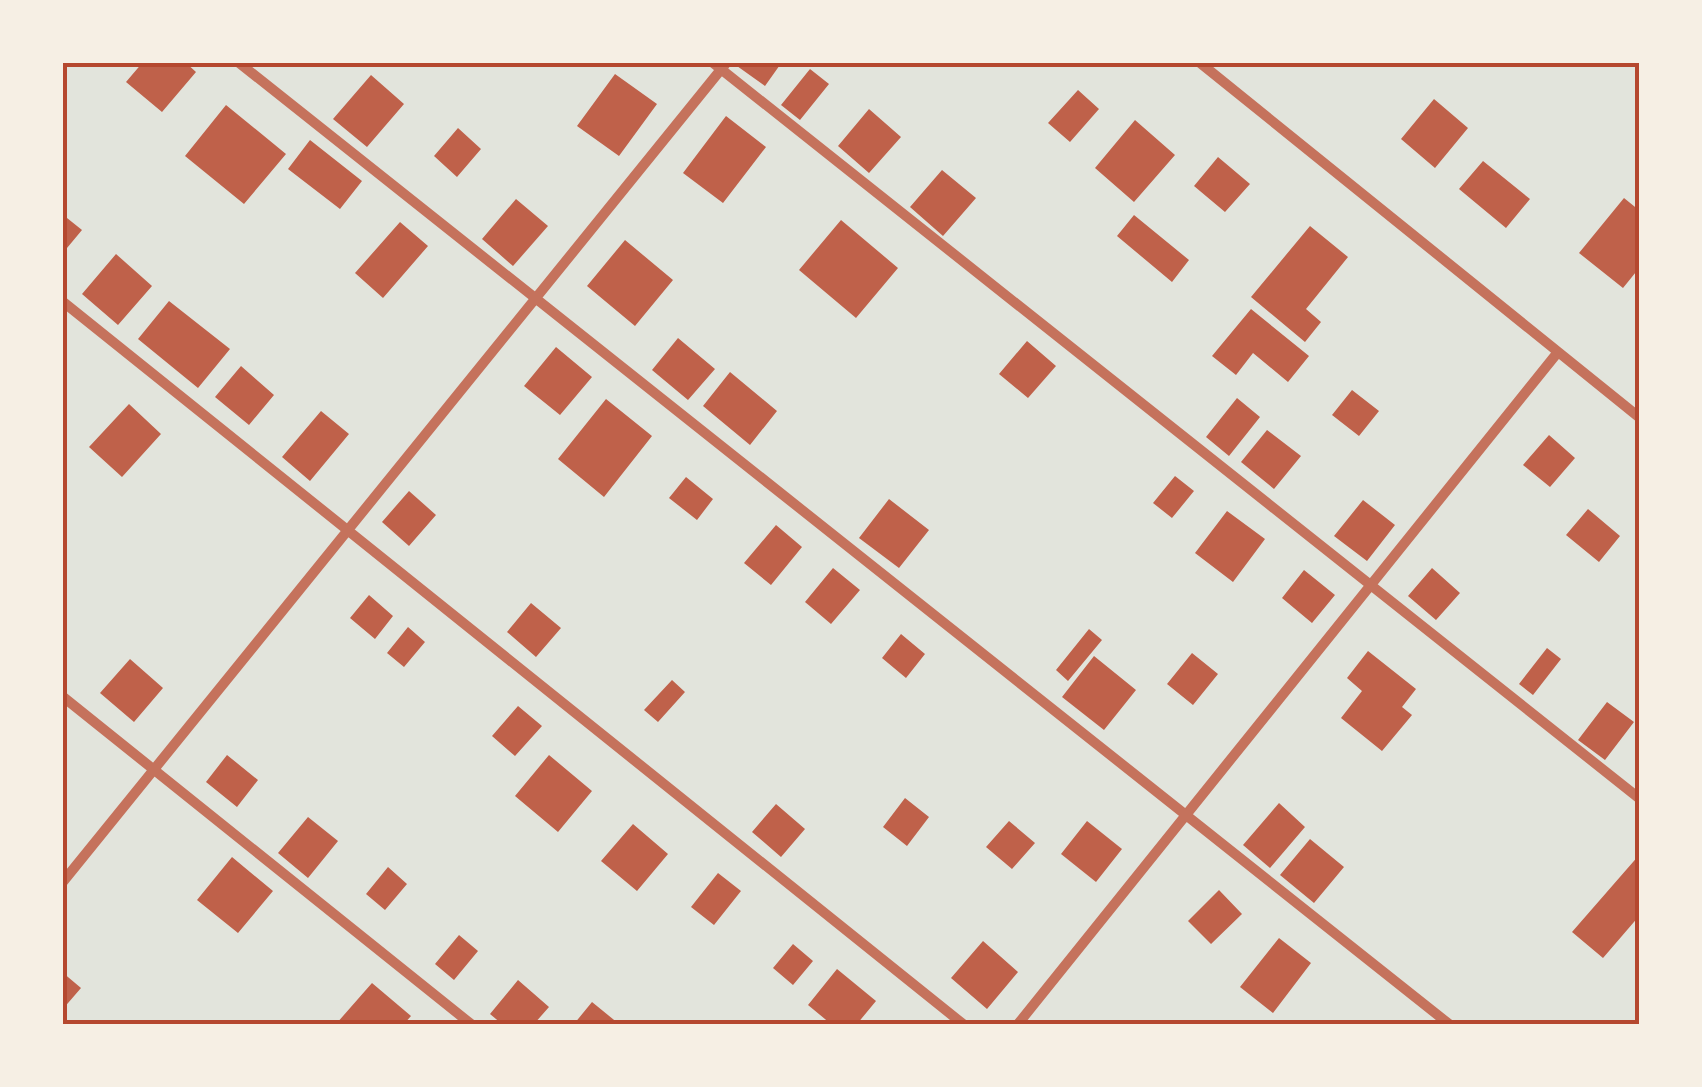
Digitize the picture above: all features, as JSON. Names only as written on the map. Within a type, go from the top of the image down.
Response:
[{"type":"street","points":[[238,62],[1449,1024]]},
{"type":"street","points":[[1199,62],[1640,418]]},
{"type":"street","points":[[62,883],[720,65],[1640,799]]},
{"type":"street","points":[[62,301],[963,1024]]},
{"type":"street","points":[[1018,1024],[1558,352]]},
{"type":"street","points":[[62,696],[471,1024]]},
{"type":"shaded area","points":[[63,63],[1639,63],[1639,1024],[63,1024]]},
{"type":"building","points":[[143,62],[185,62],[196,72],[162,112],[126,82]]},
{"type":"building","points":[[740,62],[782,62],[765,86],[737,66]]},
{"type":"building","points":[[810,69],[829,84],[800,120],[781,105]]},
{"type":"building","points":[[615,74],[657,104],[619,156],[577,126]]},
{"type":"building","points":[[371,75],[404,104],[367,147],[333,119]]},
{"type":"building","points":[[1078,90],[1099,109],[1070,142],[1048,123]]},
{"type":"building","points":[[1434,99],[1468,128],[1435,168],[1401,139]]},
{"type":"building","points":[[226,105],[286,154],[244,204],[185,156]]},
{"type":"building","points":[[869,109],[901,137],[869,173],[838,146]]},
{"type":"building","points":[[726,116],[766,147],[723,203],[683,173]]},
{"type":"building","points":[[1135,120],[1175,155],[1134,202],[1095,168]]},
{"type":"building","points":[[458,128],[481,149],[457,177],[434,156]]},
{"type":"building","points":[[310,140],[362,181],[340,209],[288,169]]},
{"type":"building","points":[[1218,157],[1250,184],[1225,212],[1194,186]]},
{"type":"building","points":[[1483,161],[1530,199],[1506,228],[1459,189]]},
{"type":"building","points":[[942,170],[976,198],[943,236],[910,207]]},
{"type":"building","points":[[1624,198],[1640,211],[1640,267],[1623,288],[1579,253]]},
{"type":"building","points":[[516,199],[548,226],[513,266],[482,239]]},
{"type":"building","points":[[62,214],[82,230],[62,254]]},
{"type":"building","points":[[1134,215],[1189,260],[1172,282],[1117,236]]},
{"type":"building","points":[[841,220],[898,268],[856,318],[799,270]]},
{"type":"building","points":[[400,222],[428,246],[383,298],[355,273]]},
{"type":"building","points":[[1310,226],[1348,257],[1306,309],[1321,322],[1305,342],[1251,297]]},
{"type":"building","points":[[625,240],[673,280],[635,326],[587,286]]},
{"type":"building","points":[[116,254],[152,286],[118,325],[82,294]]},
{"type":"building","points":[[169,301],[230,349],[198,388],[138,339]]},
{"type":"building","points":[[1251,309],[1309,356],[1288,382],[1253,353],[1236,375],[1212,356]]},
{"type":"building","points":[[678,338],[715,369],[688,400],[652,370]]},
{"type":"building","points":[[1027,341],[1056,366],[1028,398],[999,374]]},
{"type":"building","points":[[556,347],[592,377],[560,415],[524,386]]},
{"type":"building","points":[[241,366],[274,395],[249,425],[215,397]]},
{"type":"building","points":[[730,372],[777,411],[750,445],[703,406]]},
{"type":"building","points":[[1352,390],[1379,411],[1359,436],[1332,415]]},
{"type":"building","points":[[1237,398],[1260,417],[1229,456],[1206,437]]},
{"type":"building","points":[[606,399],[652,436],[604,497],[558,459]]},
{"type":"building","points":[[129,404],[161,434],[122,477],[89,447]]},
{"type":"building","points":[[321,411],[349,434],[310,481],[282,457]]},
{"type":"building","points":[[1267,430],[1301,456],[1274,489],[1241,462]]},
{"type":"building","points":[[1549,435],[1575,458],[1550,487],[1523,465]]},
{"type":"building","points":[[1175,476],[1194,491],[1172,518],[1153,503]]},
{"type":"building","points":[[686,477],[713,499],[697,520],[669,498]]},
{"type":"building","points":[[409,491],[436,515],[409,546],[382,522]]},
{"type":"building","points":[[889,499],[929,530],[899,568],[859,538]]},
{"type":"building","points":[[1363,500],[1395,525],[1367,561],[1334,536]]},
{"type":"building","points":[[1588,509],[1620,536],[1599,562],[1566,535]]},
{"type":"building","points":[[1227,511],[1265,539],[1233,582],[1195,553]]},
{"type":"building","points":[[776,525],[802,547],[771,585],[744,563]]},
{"type":"building","points":[[833,568],[860,590],[831,624],[805,602]]},
{"type":"building","points":[[1432,568],[1460,593],[1436,620],[1408,596]]},
{"type":"building","points":[[1304,570],[1335,595],[1312,623],[1282,598]]},
{"type":"building","points":[[369,595],[393,616],[375,639],[350,618]]},
{"type":"building","points":[[531,603],[561,628],[536,657],[507,632]]},
{"type":"building","points":[[408,627],[425,642],[404,667],[387,653]]},
{"type":"building","points":[[1089,629],[1102,640],[1068,681],[1056,670]]},
{"type":"building","points":[[901,634],[925,654],[906,678],[882,658]]},
{"type":"building","points":[[1547,648],[1561,659],[1533,695],[1519,684]]},
{"type":"building","points":[[1368,651],[1416,689],[1402,707],[1412,715],[1382,751],[1341,718],[1362,691],[1347,678]]},
{"type":"building","points":[[1192,653],[1218,674],[1193,705],[1167,684]]},
{"type":"building","points":[[1094,656],[1136,690],[1104,730],[1062,697]]},
{"type":"building","points":[[130,659],[163,688],[134,722],[100,693]]},
{"type":"building","points":[[672,680],[685,692],[658,722],[644,710]]},
{"type":"building","points":[[1607,702],[1634,722],[1605,760],[1578,740]]},
{"type":"building","points":[[518,706],[542,726],[515,756],[492,736]]},
{"type":"building","points":[[227,755],[258,780],[237,807],[206,782]]},
{"type":"building","points":[[549,755],[592,791],[558,832],[515,796]]},
{"type":"building","points":[[905,798],[929,817],[907,846],[883,827]]},
{"type":"building","points":[[1279,803],[1305,827],[1270,868],[1243,845]]},
{"type":"building","points":[[776,804],[805,829],[781,857],[752,832]]},
{"type":"building","points":[[308,817],[338,841],[308,878],[278,853]]},
{"type":"building","points":[[1009,821],[1035,843],[1012,869],[986,847]]},
{"type":"building","points":[[1087,821],[1122,849],[1096,882],[1061,854]]},
{"type":"building","points":[[633,824],[668,854],[637,891],[601,861]]},
{"type":"building","points":[[1310,839],[1344,867],[1314,903],[1280,875]]},
{"type":"building","points":[[1640,854],[1640,915],[1603,958],[1572,932]]},
{"type":"building","points":[[232,857],[273,891],[238,933],[197,900]]},
{"type":"building","points":[[388,867],[407,884],[385,910],[366,894]]},
{"type":"building","points":[[718,873],[741,891],[714,925],[691,907]]},
{"type":"building","points":[[1219,890],[1242,914],[1211,944],[1188,921]]},
{"type":"building","points":[[459,935],[478,951],[454,980],[435,964]]},
{"type":"building","points":[[1279,938],[1311,963],[1273,1013],[1240,987]]},
{"type":"building","points":[[983,941],[1018,972],[987,1009],[951,978]]},
{"type":"building","points":[[793,944],[813,961],[793,985],[773,968]]},
{"type":"building","points":[[837,969],[876,1001],[857,1024],[831,1024],[808,1005]]},
{"type":"building","points":[[62,972],[81,988],[62,1010]]},
{"type":"building","points":[[518,980],[549,1007],[534,1024],[502,1024],[490,1014]]},
{"type":"building","points":[[372,983],[411,1016],[404,1024],[336,1024]]},
{"type":"building","points":[[592,1002],[619,1024],[574,1024]]}]
